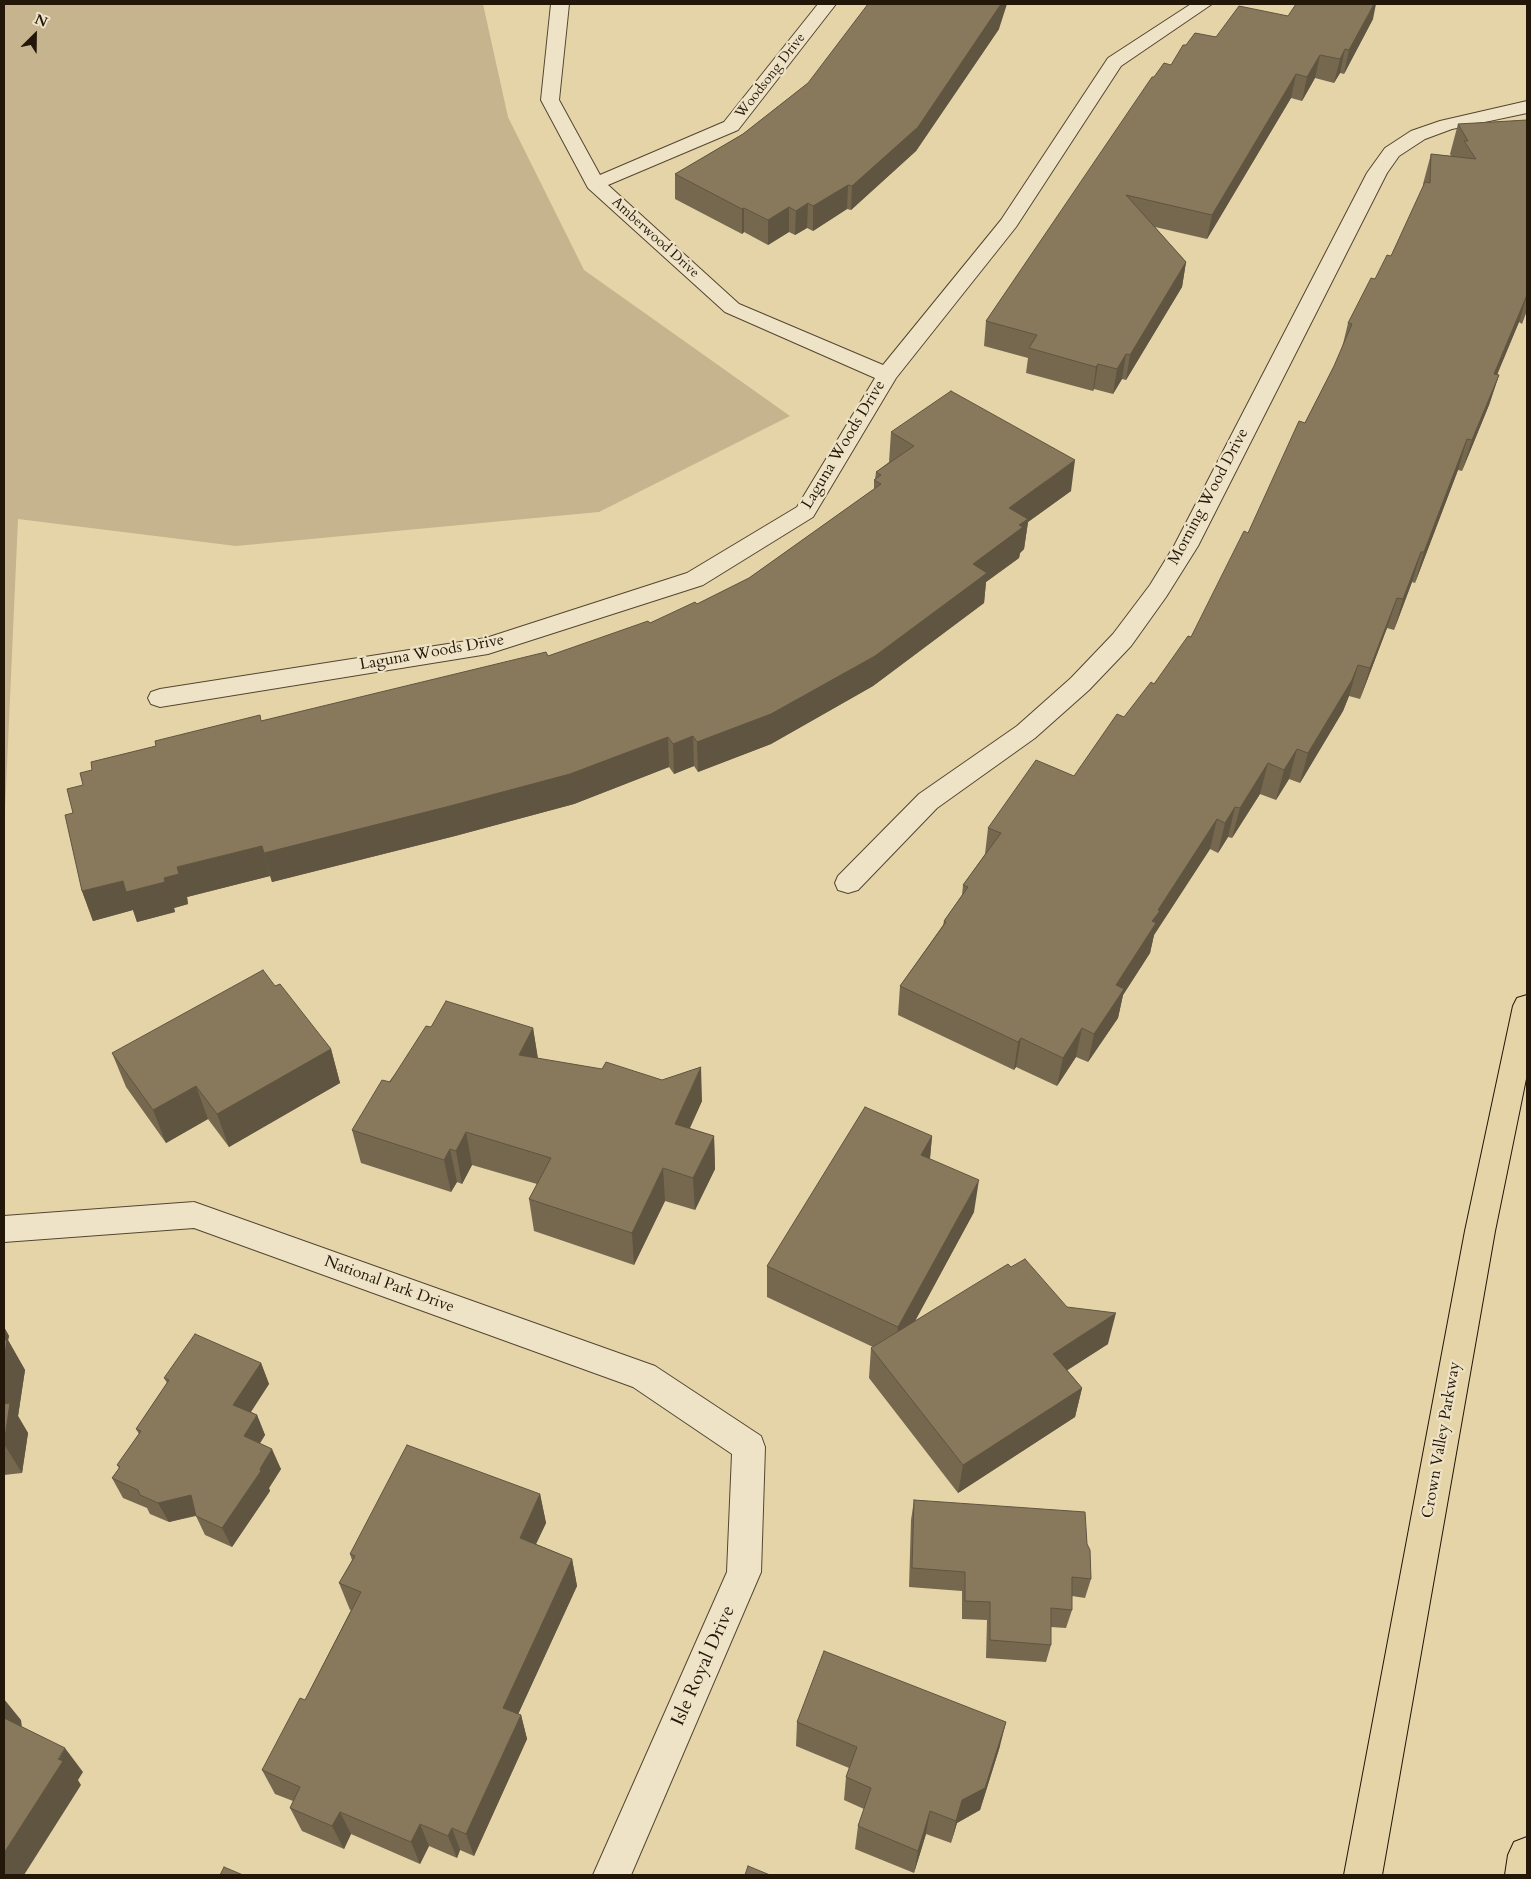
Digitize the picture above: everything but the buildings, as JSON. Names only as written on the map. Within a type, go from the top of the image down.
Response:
[{"type":"main road","name":"Crown Valley Parkway","points":[[1363,1875],[1480,1231],[1527,1006]]},
{"type":"main road","points":[[1524,1875],[1527,1855]]},
{"type":"street","name":"Amberwood Drive","points":[[560,4],[550,100],[595,184],[732,308],[887,375]]},
{"type":"street","name":"Woodsong Drive","points":[[595,184],[731,126],[827,4]]},
{"type":"street","name":"Laguna Woods Drive","points":[[160,698],[488,646],[695,579],[805,512],[887,375],[1009,223],[1114,62],[1203,4]]},
{"type":"street","name":"Morning Wood Drive","points":[[848,883],[928,801],[1026,732],[1080,684],[1133,626],[1158,591],[1186,546],[1376,173],[1392,152],[1418,135],[1447,125],[1527,107]]},
{"type":"street","name":"National Park Drive","points":[[4,1229],[194,1215],[644,1376],[749,1447]]},
{"type":"street","name":"Isle Royal Drive","points":[[612,1875],[744,1572],[749,1447]]},
{"type":"shaded area","points":[[4,4],[483,4],[508,117],[584,270],[790,416],[599,512],[236,546],[18,519],[4,833]]}]
